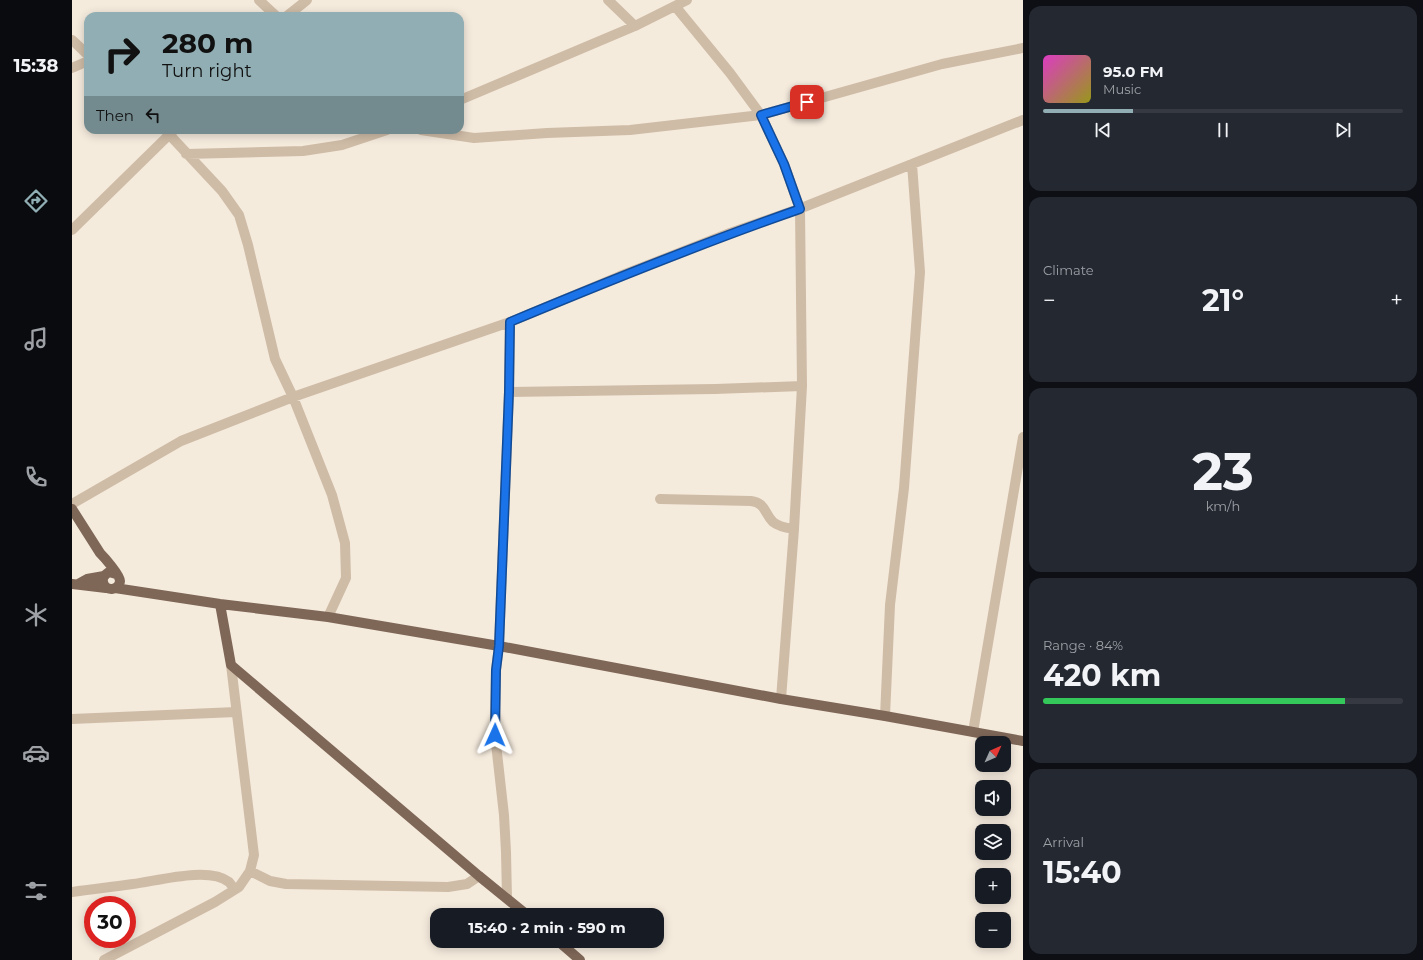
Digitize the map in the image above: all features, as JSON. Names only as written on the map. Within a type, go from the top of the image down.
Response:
[{"type":"main road","points":[[72,509],[100,554],[118,575],[120,581],[118,586],[111,588],[104,584],[103,580],[105,575],[100,560],[100,554]]},
{"type":"main road","points":[[75,584],[87,579],[105,575],[109,572],[118,575],[143,592]]},
{"type":"main road","points":[[75,584],[328,617],[499,646],[781,699],[1023,741]]},
{"type":"main road","points":[[220,604],[230,665],[519,908]]},
{"type":"main road","points":[[566,948],[580,960]]},
{"type":"street","points":[[259,0],[272,12]]},
{"type":"street","points":[[292,12],[307,0]]},
{"type":"street","points":[[608,0],[635,26]]},
{"type":"street","points":[[464,98],[635,26],[687,0]]},
{"type":"street","points":[[675,6],[730,73],[761,115],[784,164],[800,209],[802,386],[794,529],[781,699]]},
{"type":"street","points":[[72,40],[84,51]]},
{"type":"street","points":[[448,134],[474,138],[547,133],[630,130],[761,115],[942,64],[1023,48]]},
{"type":"street","points":[[72,68],[84,63]]},
{"type":"street","points":[[72,504],[181,441],[294,397],[510,322],[620,276],[730,233],[800,209],[1023,120]]},
{"type":"street","points":[[72,230],[167,134]]},
{"type":"street","points":[[172,134],[186,154],[222,191],[239,215],[248,245],[275,359],[294,397],[332,495],[345,543],[346,578],[328,617]]},
{"type":"street","points":[[186,154],[303,151],[342,145],[375,134]]},
{"type":"street","points":[[885,716],[890,605],[904,488],[920,272],[912,164]]},
{"type":"street","points":[[507,898],[504,815],[495,735],[496,670],[499,646],[509,392],[510,322]]},
{"type":"street","points":[[509,392],[802,386]]},
{"type":"street","points":[[974,732],[1023,437]]},
{"type":"street","points":[[660,499],[758,502],[763,506],[774,522],[782,527],[794,529]]},
{"type":"street","points":[[104,960],[239,887],[250,872],[254,855],[230,665]]},
{"type":"street","points":[[72,719],[236,712]]},
{"type":"street","points":[[250,872],[270,881],[286,884],[448,887],[467,884],[479,876]]},
{"type":"street","points":[[72,892],[133,884],[184,875],[222,878],[230,883],[234,890]]},
{"type":"route","points":[[495,735],[496,670],[499,646],[509,392],[510,322],[620,276],[730,233],[800,209],[784,164],[761,115],[807,102]]}]
